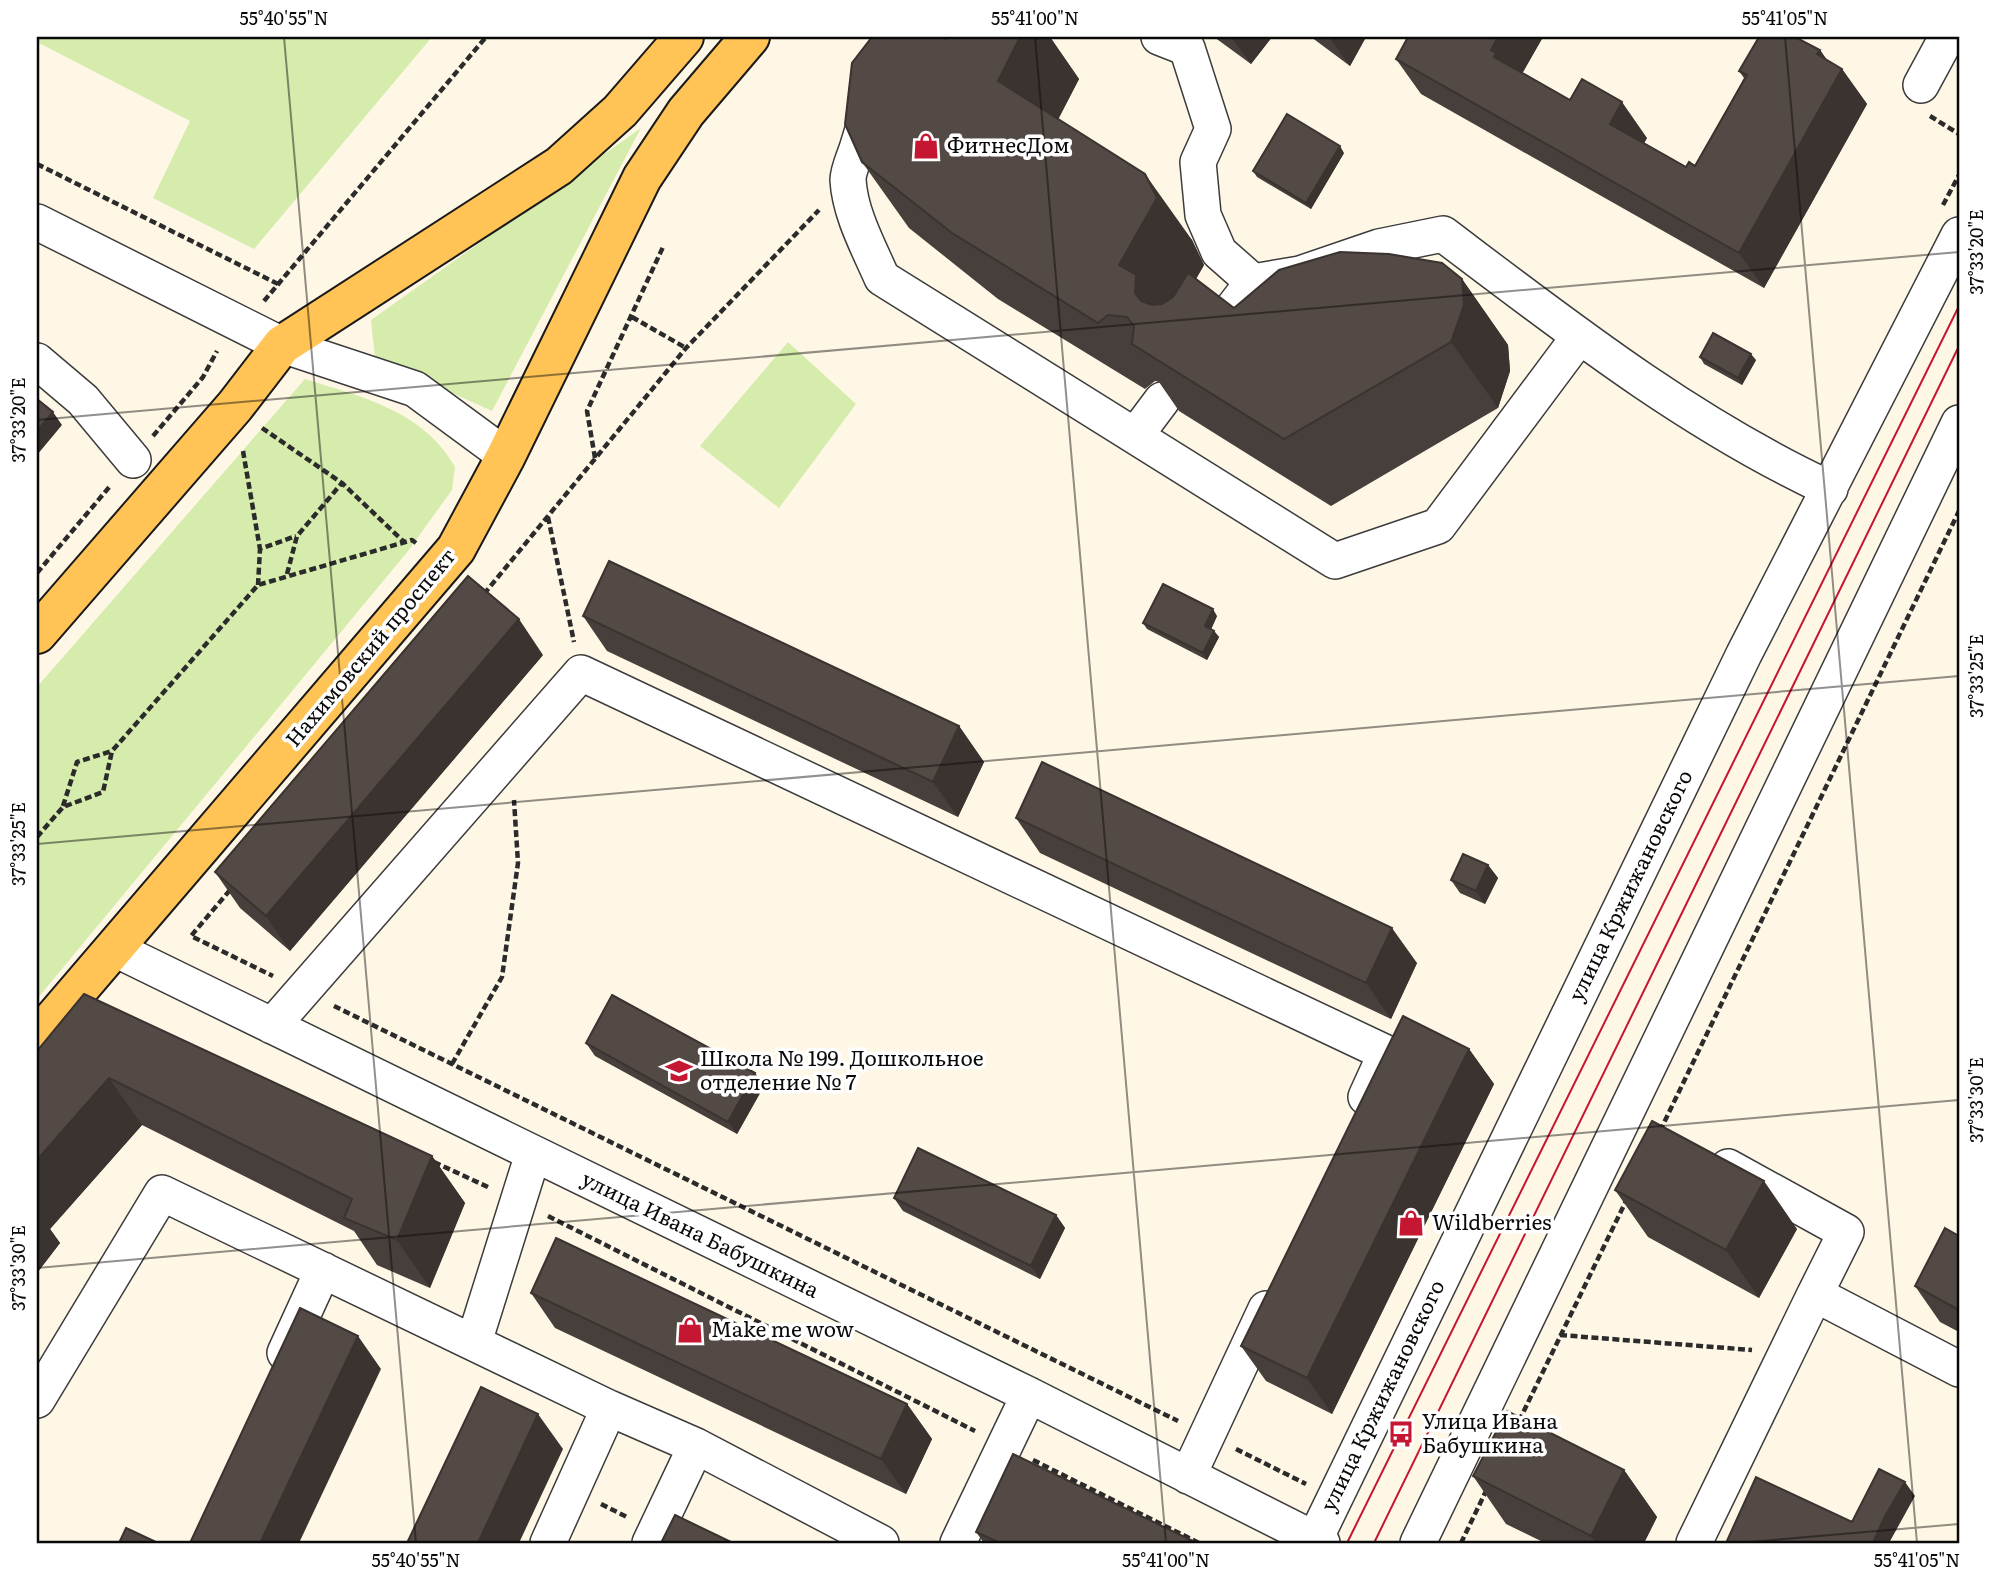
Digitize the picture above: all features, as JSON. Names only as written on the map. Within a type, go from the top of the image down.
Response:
[{"type":"main road","points":[[37,634],[235,406],[282,345],[559,166],[620,111],[684,37]]},
{"type":"main road","name":"Нахимовский проспект","points":[[37,1038],[456,550],[506,456],[642,178],[686,112],[750,37]]},
{"type":"street","points":[[928,37],[907,53],[886,79],[865,118],[848,179],[857,221],[881,278],[1335,561],[1438,526],[1579,337]]},
{"type":"street","points":[[1159,37],[1187,48],[1213,130],[1198,162],[1203,215],[1219,252],[1253,282]]},
{"type":"street","points":[[1921,85],[1947,37]]},
{"type":"street","points":[[37,222],[282,345],[415,389],[506,456]]},
{"type":"street","points":[[1200,352],[1253,282],[1300,274],[1379,247],[1443,234],[1579,337],[1742,445],[1830,489]]},
{"type":"street","name":"улица Кржижановского","points":[[1317,1542],[1738,667],[1959,235]]},
{"type":"street","points":[[37,361],[83,400],[133,460]]},
{"type":"street","points":[[1135,436],[1162,400]]},
{"type":"street","points":[[1418,1543],[1959,422]]},
{"type":"street","points":[[272,1026],[581,673],[1386,1053],[1351,1127]]},
{"type":"street","name":"улица Ивана Бабушкина","points":[[115,949],[1029,1395],[1317,1542]]},
{"type":"street","points":[[1695,1543],[1784,1353],[1846,1232],[1703,1153]]},
{"type":"street","points":[[474,1342],[533,1154]]},
{"type":"street","points":[[37,1400],[162,1193],[609,1408],[696,1446],[830,1532],[881,1543]]},
{"type":"street","points":[[271,1382],[323,1270]]},
{"type":"street","points":[[1188,1476],[1282,1275]]},
{"type":"street","points":[[1815,1294],[1959,1369]]},
{"type":"street","points":[[958,1543],[1029,1395]]},
{"type":"street","points":[[548,1543],[609,1408]]},
{"type":"street","points":[[653,1537],[696,1446]]},
{"type":"path","points":[[37,164],[278,284]]},
{"type":"path","points":[[479,601],[686,348],[848,179]]},
{"type":"path","points":[[595,459],[587,411],[663,247]]},
{"type":"path","points":[[632,317],[686,348]]},
{"type":"path","points":[[203,377],[276,439],[342,483],[404,542]]},
{"type":"path","points":[[235,406],[260,549],[258,585]]},
{"type":"path","points":[[287,575],[297,536],[342,483]]},
{"type":"path","points":[[1703,1153],[1659,1133],[1959,511]]},
{"type":"path","points":[[548,516],[581,673]]},
{"type":"path","points":[[260,549],[297,536]]},
{"type":"path","points":[[63,807],[103,792],[113,751],[258,585],[412,540]]},
{"type":"path","points":[[37,837],[63,807],[77,762],[113,751]]},
{"type":"path","points":[[452,1064],[502,977],[518,863],[511,753]]},
{"type":"path","points":[[236,883],[191,936],[1317,1489]]},
{"type":"path","points":[[432,1161],[519,1201],[1199,1543]]},
{"type":"path","points":[[1514,1433],[1630,1192]]},
{"type":"path","points":[[1560,1335],[1784,1353]]},
{"type":"path","points":[[1461,1543],[1490,1482]]},
{"type":"path","points":[[573,1490],[653,1537]]},
{"type":"green space","points":[[37,37],[432,37],[254,249],[153,198],[190,121],[37,42]]},
{"type":"green space","points":[[641,128],[492,411],[375,358],[371,320]]},
{"type":"green space","points":[[788,342],[856,404],[779,508],[700,446]]},
{"type":"green space","points":[[305,379],[369,400],[409,419],[442,448],[455,467],[452,490],[408,551],[37,999],[37,687]]},
{"type":"building","points":[[872,37],[1020,37],[998,81],[1145,174],[1157,198],[1119,265],[1136,275],[1135,293],[1141,301],[1152,305],[1162,304],[1173,297],[1188,273],[1234,308],[1279,270],[1340,252],[1389,254],[1442,263],[1462,279],[1464,305],[1451,342],[1284,439],[1132,344],[1134,326],[1127,317],[1108,315],[1098,323],[952,233],[862,162],[845,124],[852,63]]},
{"type":"building","points":[[1408,37],[1498,37],[1491,50],[1496,53],[1494,57],[1570,100],[1582,79],[1622,102],[1610,124],[1686,167],[1689,162],[1695,166],[1747,75],[1739,71],[1759,37],[1795,37],[1820,50],[1817,54],[1842,69],[1739,253],[1396,59]]},
{"type":"building","points":[[1287,114],[1340,146],[1306,203],[1253,171]]},
{"type":"building","points":[[1713,333],[1751,354],[1738,378],[1700,357]]},
{"type":"building","points":[[37,399],[53,412],[37,431]]},
{"type":"building","points":[[609,561],[959,726],[933,782],[583,616]]},
{"type":"building","points":[[468,576],[519,619],[266,916],[215,872]]},
{"type":"building","points":[[1163,584],[1213,609],[1205,626],[1214,631],[1203,653],[1143,623]]},
{"type":"building","points":[[1042,762],[1392,928],[1366,983],[1016,818]]},
{"type":"building","points":[[1463,854],[1488,865],[1476,891],[1451,880]]},
{"type":"building","points":[[84,994],[432,1156],[397,1240],[344,1218],[352,1199],[109,1078],[37,1160],[37,1051]]},
{"type":"building","name":"Школа № 199. Дошкольное отделение № 7","points":[[612,995],[755,1073],[728,1122],[586,1043]]},
{"type":"building","points":[[1403,1016],[1469,1049],[1307,1378],[1241,1346]]},
{"type":"building","points":[[1652,1121],[1764,1181],[1726,1250],[1615,1190]]},
{"type":"building","points":[[918,1148],[1056,1215],[1031,1266],[894,1198]]},
{"type":"building","points":[[1945,1228],[1959,1236],[1959,1310],[1915,1286]]},
{"type":"building","points":[[556,1238],[907,1404],[881,1459],[531,1293]]},
{"type":"building","points":[[300,1308],[358,1336],[260,1543],[190,1543]]},
{"type":"building","points":[[481,1387],[538,1414],[478,1543],[407,1543]]},
{"type":"building","points":[[1507,1411],[1624,1470],[1591,1536],[1473,1476]]},
{"type":"building","points":[[1013,1454],[1197,1543],[1000,1543],[976,1532]]},
{"type":"building","points":[[1879,1469],[1905,1482],[1873,1543],[1726,1543],[1756,1477],[1852,1522]]},
{"type":"building","points":[[675,1515],[733,1543],[661,1543]]},
{"type":"building","points":[[126,1528],[158,1543],[119,1543]]},
{"type":"tram line","points":[[1347,1543],[1959,306]]},
{"type":"tram line","points":[[1374,1543],[1959,346]]},
{"type":"place","name":"ФитнесДом","points":[[926,146]]},
{"type":"place","name":"Школа № 199. Дошкольное отделение № 7","points":[[679,1071]]},
{"type":"place","name":"Wildberries","points":[[1411,1223]]},
{"type":"place","name":"Make me wow","points":[[690,1330]]},
{"type":"place","name":"Улица Ивана Бабушкина","points":[[1401,1434]]}]
